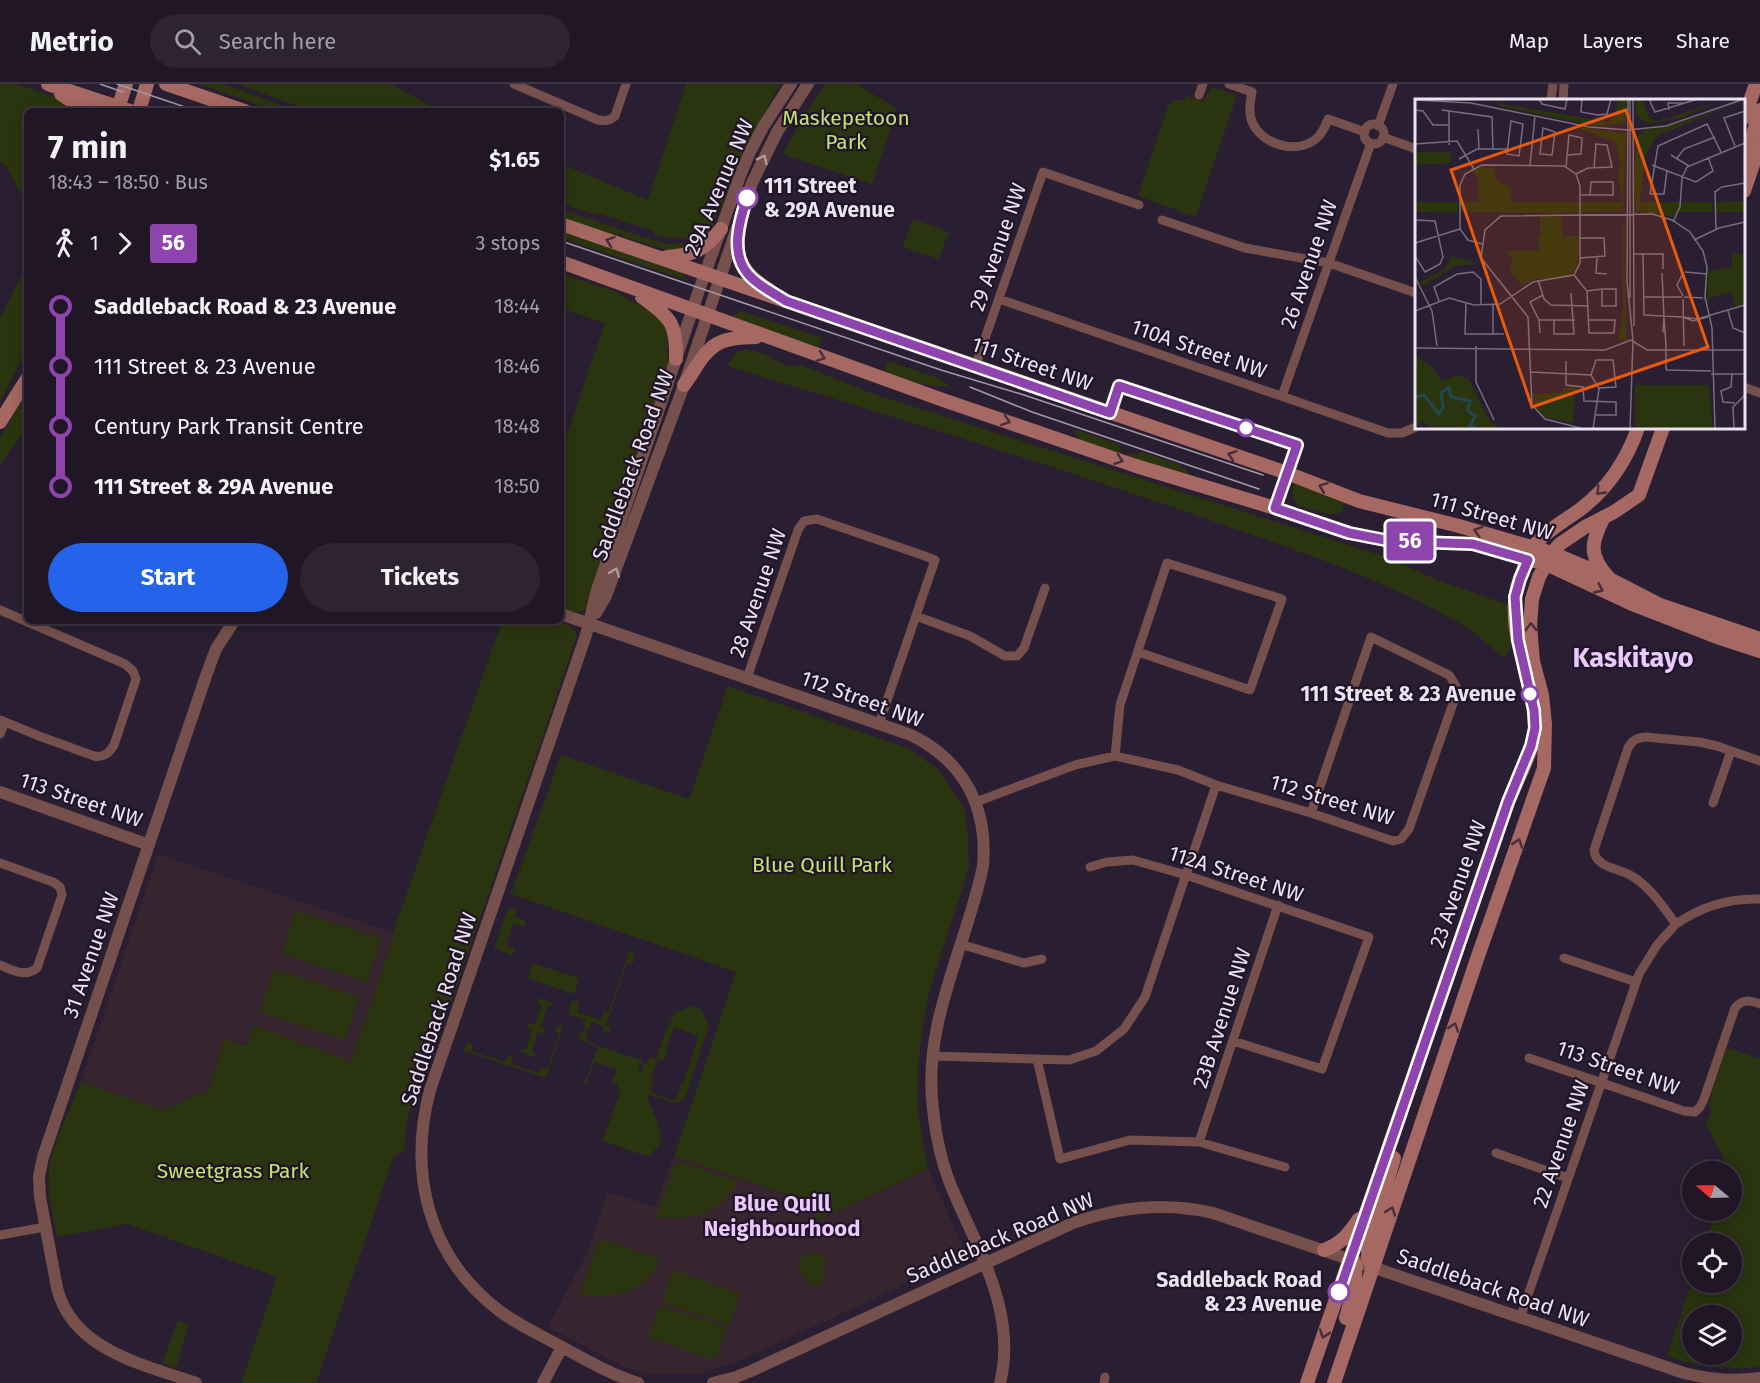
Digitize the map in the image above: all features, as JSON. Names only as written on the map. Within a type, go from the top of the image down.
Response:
[{"type":"main road","points":[[43,84],[82,108]]},
{"type":"main road","points":[[48,84],[116,108]]},
{"type":"main road","points":[[122,108],[126,84]]},
{"type":"main road","points":[[140,108],[147,84]]},
{"type":"main road","points":[[166,84],[236,108]]},
{"type":"main road","points":[[192,84],[239,108]]},
{"type":"main road","points":[[1745,115],[1756,84]]},
{"type":"main road","points":[[1745,159],[1760,110]]},
{"type":"main road","points":[[1745,185],[1760,144]]},
{"type":"main road","points":[[742,213],[738,243],[743,266],[756,282],[786,301]]},
{"type":"main road","name":"111 Street NW","points":[[564,225],[1287,473],[1359,501],[1612,580],[1660,605],[1760,639]]},
{"type":"main road","points":[[659,258],[683,256],[700,249],[721,229]]},
{"type":"main road","name":"111 Street NW","points":[[564,263],[884,380],[1136,466],[1349,533],[1390,541],[1473,544],[1531,553]]},
{"type":"main road","points":[[631,288],[666,315],[674,329],[677,343],[676,359]]},
{"type":"main road","points":[[684,385],[712,346],[731,338],[766,337]]},
{"type":"main road","points":[[0,422],[24,384]]},
{"type":"main road","name":"23 Avenue NW","points":[[1307,1383],[1508,802],[1531,746],[1535,728],[1534,710],[1518,640],[1515,597],[1520,579],[1531,553],[1556,527],[1601,490],[1621,464],[1633,443],[1638,429]]},
{"type":"main road","points":[[1642,488],[1638,482],[1653,429]]},
{"type":"main road","name":"23 Avenue NW","points":[[1334,1383],[1544,768],[1545,724],[1542,695],[1533,660],[1530,626],[1532,599],[1539,577],[1560,544],[1639,495],[1663,429]]},
{"type":"main road","points":[[1604,517],[1595,534],[1593,546],[1596,560],[1612,580]]},
{"type":"main road","name":"111 Street NW","points":[[1549,559],[1632,604],[1760,651]]},
{"type":"main road","points":[[1372,1267],[1368,1247],[1395,1157],[1401,1115]]},
{"type":"main road","points":[[1324,1250],[1336,1245],[1351,1232],[1371,1199]]},
{"type":"main road","points":[[1325,1383],[1348,1314],[1354,1288],[1356,1265],[1350,1259]]},
{"type":"street","points":[[514,84],[598,120],[611,120],[626,84]]},
{"type":"street","name":"29A Avenue NW","points":[[692,310],[750,152],[791,84]]},
{"type":"street","name":"29A Avenue NW","points":[[708,315],[752,183],[789,113],[808,84]]},
{"type":"street","points":[[1199,95],[1203,84]]},
{"type":"street","points":[[1229,84],[1252,92],[1249,104],[1253,123],[1260,134],[1280,146],[1292,147],[1311,142],[1319,136],[1328,119],[1365,132]]},
{"type":"street","points":[[1378,126],[1393,84]]},
{"type":"street","points":[[1551,99],[1553,84]]},
{"type":"street","points":[[1563,99],[1564,84]]},
{"type":"street","points":[[1370,126],[1378,126],[1383,132],[1380,142],[1371,143],[1366,140],[1365,132],[1370,126]]},
{"type":"street","points":[[1383,137],[1415,148]]},
{"type":"street","name":"26 Avenue NW","points":[[1282,396],[1371,143]]},
{"type":"street","name":"29 Avenue NW","points":[[975,367],[1043,172],[1139,205]]},
{"type":"street","points":[[1162,220],[1245,248],[1329,263],[1415,293]]},
{"type":"street","name":"110A Street NW","points":[[999,299],[1388,433],[1402,433],[1415,427]]},
{"type":"street","name":"Saddleback Road NW","points":[[638,1383],[606,1371],[498,1310],[464,1278],[434,1226],[424,1189],[420,1152],[423,1119],[430,1090],[589,624],[597,590],[692,310]]},
{"type":"street","name":"Saddleback Road NW","points":[[589,624],[606,596],[708,315]]},
{"type":"street","points":[[1745,388],[1760,393]]},
{"type":"street","name":"28 Avenue NW","points":[[747,678],[798,530],[804,521],[817,519],[935,560],[916,616]]},
{"type":"street","points":[[1115,756],[1120,705],[1167,563],[1282,598],[1250,690],[1138,651]]},
{"type":"street","points":[[879,724],[916,616],[970,636],[1005,656],[1014,657],[1024,648],[1045,588]]},
{"type":"street","points":[[0,610],[24,620]]},
{"type":"street","name":"112 Street NW","points":[[564,615],[910,735],[939,752],[962,777],[976,802],[1075,765],[1115,756],[1178,770],[1216,785],[1311,813],[1393,841],[1401,839],[1413,818],[1456,695],[1456,686],[1449,675],[1371,637],[1311,813]]},
{"type":"street","points":[[0,734],[3,721],[94,756],[105,755],[114,745],[135,683],[134,671],[125,664],[32,624]]},
{"type":"street","name":"31 Avenue NW","points":[[196,1383],[108,1351],[80,1330],[65,1309],[57,1288],[39,1189],[43,1157],[211,663],[220,642],[232,624]]},
{"type":"street","points":[[1760,761],[1708,744],[1645,737],[1634,740],[1628,748],[1594,846],[1595,857],[1604,865],[1627,873],[1641,882],[1676,924],[1697,911],[1718,903],[1760,899]]},
{"type":"street","points":[[1713,803],[1731,751]]},
{"type":"street","points":[[932,1056],[1069,1060],[1096,1051],[1124,1029],[1144,997],[1216,785]]},
{"type":"street","name":"113 Street NW","points":[[0,792],[149,845]]},
{"type":"street","points":[[976,802],[983,834],[983,866],[941,1005],[932,1056],[931,1091],[940,1152],[953,1192],[1000,1303],[1004,1325],[1005,1360],[1000,1383]]},
{"type":"street","name":"112A Street NW","points":[[1090,867],[1107,862],[1133,860],[1278,905],[1368,938],[1322,1069],[1233,1041]]},
{"type":"street","points":[[0,863],[53,882],[60,887],[61,900],[37,968],[30,974],[0,965]]},
{"type":"street","name":"23B Avenue NW","points":[[1199,1142],[1278,905]]},
{"type":"street","name":"22 Avenue NW","points":[[1520,1318],[1636,982],[1657,945],[1676,924]]},
{"type":"street","points":[[960,944],[1024,963],[1042,958]]},
{"type":"street","points":[[1564,958],[1636,982]]},
{"type":"street","name":"113 Street NW","points":[[1529,1058],[1684,1112],[1695,1112],[1704,1100],[1733,1012],[1741,1002],[1749,1001],[1760,1004]]},
{"type":"street","points":[[1037,1059],[1060,1159],[1130,1140],[1199,1142],[1285,1167]]},
{"type":"street","points":[[1496,1153],[1568,1178]]},
{"type":"street","name":"Saddleback Road NW","points":[[713,1383],[751,1371],[1080,1221],[1109,1212],[1148,1207],[1206,1211],[1692,1375],[1727,1380],[1760,1378]]},
{"type":"street","points":[[0,1235],[45,1227]]},
{"type":"street","points":[[543,1383],[562,1347]]},
{"type":"shaded area","points":[[158,854],[404,936],[360,1066],[224,1039],[209,1090],[162,1110],[81,1082]]},
{"type":"shaded area","points":[[674,1156],[819,1206],[814,1222],[928,1169],[967,1256],[736,1362],[699,1374],[646,1374],[625,1367],[548,1327],[587,1253],[608,1192],[655,1207]]},
{"type":"green space","points":[[0,84],[16,84],[59,99],[71,108],[24,108],[24,200],[6,166],[0,162]]},
{"type":"green space","points":[[198,84],[224,84],[290,108],[267,108]]},
{"type":"green space","points":[[238,84],[390,84],[435,108],[302,108]]},
{"type":"green space","points":[[686,84],[780,84],[750,142],[709,238],[697,247],[689,239],[660,237],[655,235],[654,231],[565,205],[564,165],[648,200]]},
{"type":"green space","name":"Maskepetoon Park","points":[[825,84],[857,84],[897,109],[872,184],[783,154],[804,115]]},
{"type":"green space","points":[[1211,87],[1237,95],[1196,217],[1138,196],[1168,106],[1175,100],[1185,100],[1187,96],[1203,101]]},
{"type":"green space","points":[[564,210],[665,244],[687,243],[691,247],[669,251],[623,237],[619,233],[617,239],[564,220]]},
{"type":"green space","points":[[913,219],[949,232],[939,259],[903,247]]},
{"type":"green space","points":[[564,231],[673,269],[682,273],[689,281],[564,239]]},
{"type":"green space","points":[[24,269],[24,355],[0,402],[0,319]]},
{"type":"green space","points":[[564,274],[616,292],[659,317],[668,333],[667,354],[671,363],[587,608],[578,612],[564,608],[564,443],[605,323],[564,309]]},
{"type":"green space","points":[[738,310],[822,338],[818,350],[730,317],[737,314]]},
{"type":"green space","points":[[746,349],[767,355],[781,363],[801,365],[874,394],[1389,558],[1437,580],[1531,613],[1504,658],[1467,628],[1430,607],[1332,564],[1081,477],[727,366],[736,353]]},
{"type":"green space","points":[[888,361],[941,379],[953,390],[940,385],[939,387],[904,381],[883,374]]},
{"type":"green space","points":[[24,398],[24,431],[0,465],[0,438]]},
{"type":"green space","points":[[1074,429],[1121,445],[1121,455],[1086,443],[1076,435]]},
{"type":"green space","points":[[1139,451],[1178,464],[1188,472],[1187,474],[1168,470],[1126,457],[1128,452],[1137,455]]},
{"type":"green space","points":[[1295,483],[1343,501],[1341,512],[1327,514],[1299,506],[1293,499],[1292,487]]},
{"type":"green space","name":"Sweetgrass Park","points":[[501,624],[566,624],[577,636],[422,1087],[418,1086],[407,1120],[404,1151],[394,1156],[316,1383],[241,1383],[277,1277],[127,1224],[57,1237],[49,1188],[49,1171],[57,1138],[81,1082],[162,1110],[209,1090],[224,1039],[247,1045],[254,1025],[351,1062],[395,934],[393,933]]},
{"type":"green space","name":"Blue Quill Park","points":[[728,686],[907,748],[938,769],[965,810],[969,867],[927,999],[918,1064],[918,1112],[928,1169],[813,1222],[819,1205],[674,1156],[736,972],[511,894],[561,755],[689,799]]},
{"type":"green space","points":[[508,908],[517,911],[515,917],[526,921],[524,927],[513,923],[506,946],[515,949],[512,955],[494,948]]},
{"type":"green space","points":[[295,911],[381,938],[367,982],[282,954]]},
{"type":"green space","points":[[630,949],[634,954],[634,962],[627,963],[606,1026],[611,1028],[605,1033],[603,1026],[591,1022],[589,1029],[585,1030],[587,1032],[585,1041],[643,1061],[638,1071],[642,1072],[644,1063],[647,1064],[650,1057],[656,1059],[673,1010],[667,1032],[676,1011],[690,1006],[701,1009],[709,1025],[685,1099],[675,1103],[646,1094],[660,1136],[659,1144],[646,1156],[602,1141],[621,1090],[617,1089],[618,1085],[612,1083],[617,1069],[594,1062],[586,1084],[584,1083],[598,1047],[579,1040],[584,1030],[585,1020],[568,1014],[572,1000],[580,1002],[577,1012],[601,1020],[604,1011],[608,1013]],"holes":[[[674,1027],[698,1036],[684,1082],[682,1082],[675,1101],[650,1092],[658,1059],[664,1061]]]},
{"type":"green space","points":[[533,963],[580,979],[574,994],[528,978]]},
{"type":"green space","points":[[274,969],[359,997],[345,1040],[260,1012]]},
{"type":"green space","points":[[539,998],[554,1006],[547,1006],[541,1026],[546,1028],[543,1034],[538,1032],[532,1052],[537,1055],[532,1057],[520,1049],[526,1049],[532,1031],[527,1028],[529,1023],[535,1024],[542,1005],[537,1002]]},
{"type":"green space","points":[[559,1025],[563,1027],[546,1078],[464,1051],[467,1042],[473,1045],[471,1051],[505,1062],[511,1054],[511,1064],[539,1073],[540,1068],[547,1069],[559,1033],[555,1031]]},
{"type":"green space","points":[[1727,1048],[1760,1059],[1760,1367],[1736,1368],[1702,1365],[1742,1365],[1742,1305],[1684,1305],[1688,1293],[1742,1293],[1742,1233],[1708,1233],[1713,1221],[1742,1221],[1742,1161],[1725,1161],[1706,1124],[1711,1114],[1709,1104]]},
{"type":"green space","points":[[680,1162],[738,1181],[725,1199],[713,1209],[681,1218],[656,1217],[675,1165]]},
{"type":"green space","points":[[604,1240],[661,1259],[647,1280],[637,1287],[605,1296],[580,1295],[598,1242]]},
{"type":"green space","points":[[805,1253],[825,1257],[823,1279],[817,1288],[800,1273],[799,1262]]},
{"type":"green space","points":[[673,1270],[740,1293],[729,1326],[662,1302]]},
{"type":"green space","points":[[660,1305],[727,1328],[715,1361],[648,1337]]},
{"type":"green space","points":[[1682,1311],[1682,1361],[1667,1356]]},
{"type":"green space","points":[[178,1320],[189,1324],[176,1368],[162,1363]]},
{"type":"tram line","points":[[100,84],[123,92]]},
{"type":"tram line","points":[[117,84],[188,108]]},
{"type":"tram line","points":[[564,242],[941,370],[1024,395],[1263,475]]},
{"type":"tram line","points":[[970,387],[1032,412],[1259,489]]},
{"type":"bus line","name":"56","points":[[747,198],[738,237],[739,256],[746,272],[752,278],[786,301],[1110,413],[1119,386],[1297,445],[1275,508],[1349,533],[1390,541],[1473,544],[1528,560],[1515,597],[1518,640],[1534,710],[1535,728],[1531,746],[1508,802],[1339,1292]]},
{"type":"place","name":"111 Street & 29A Avenue","points":[[747,198]]},
{"type":"place","name":"111 Street & 23 Avenue","points":[[1530,694]]},
{"type":"place","name":"Saddleback Road & 23 Avenue","points":[[1339,1292]]},
{"type":"district","name":"Kaskitayo","points":[[1633,658]]},
{"type":"district","name":"Blue Quill Neighbourhood","points":[[782,1216]]}]
